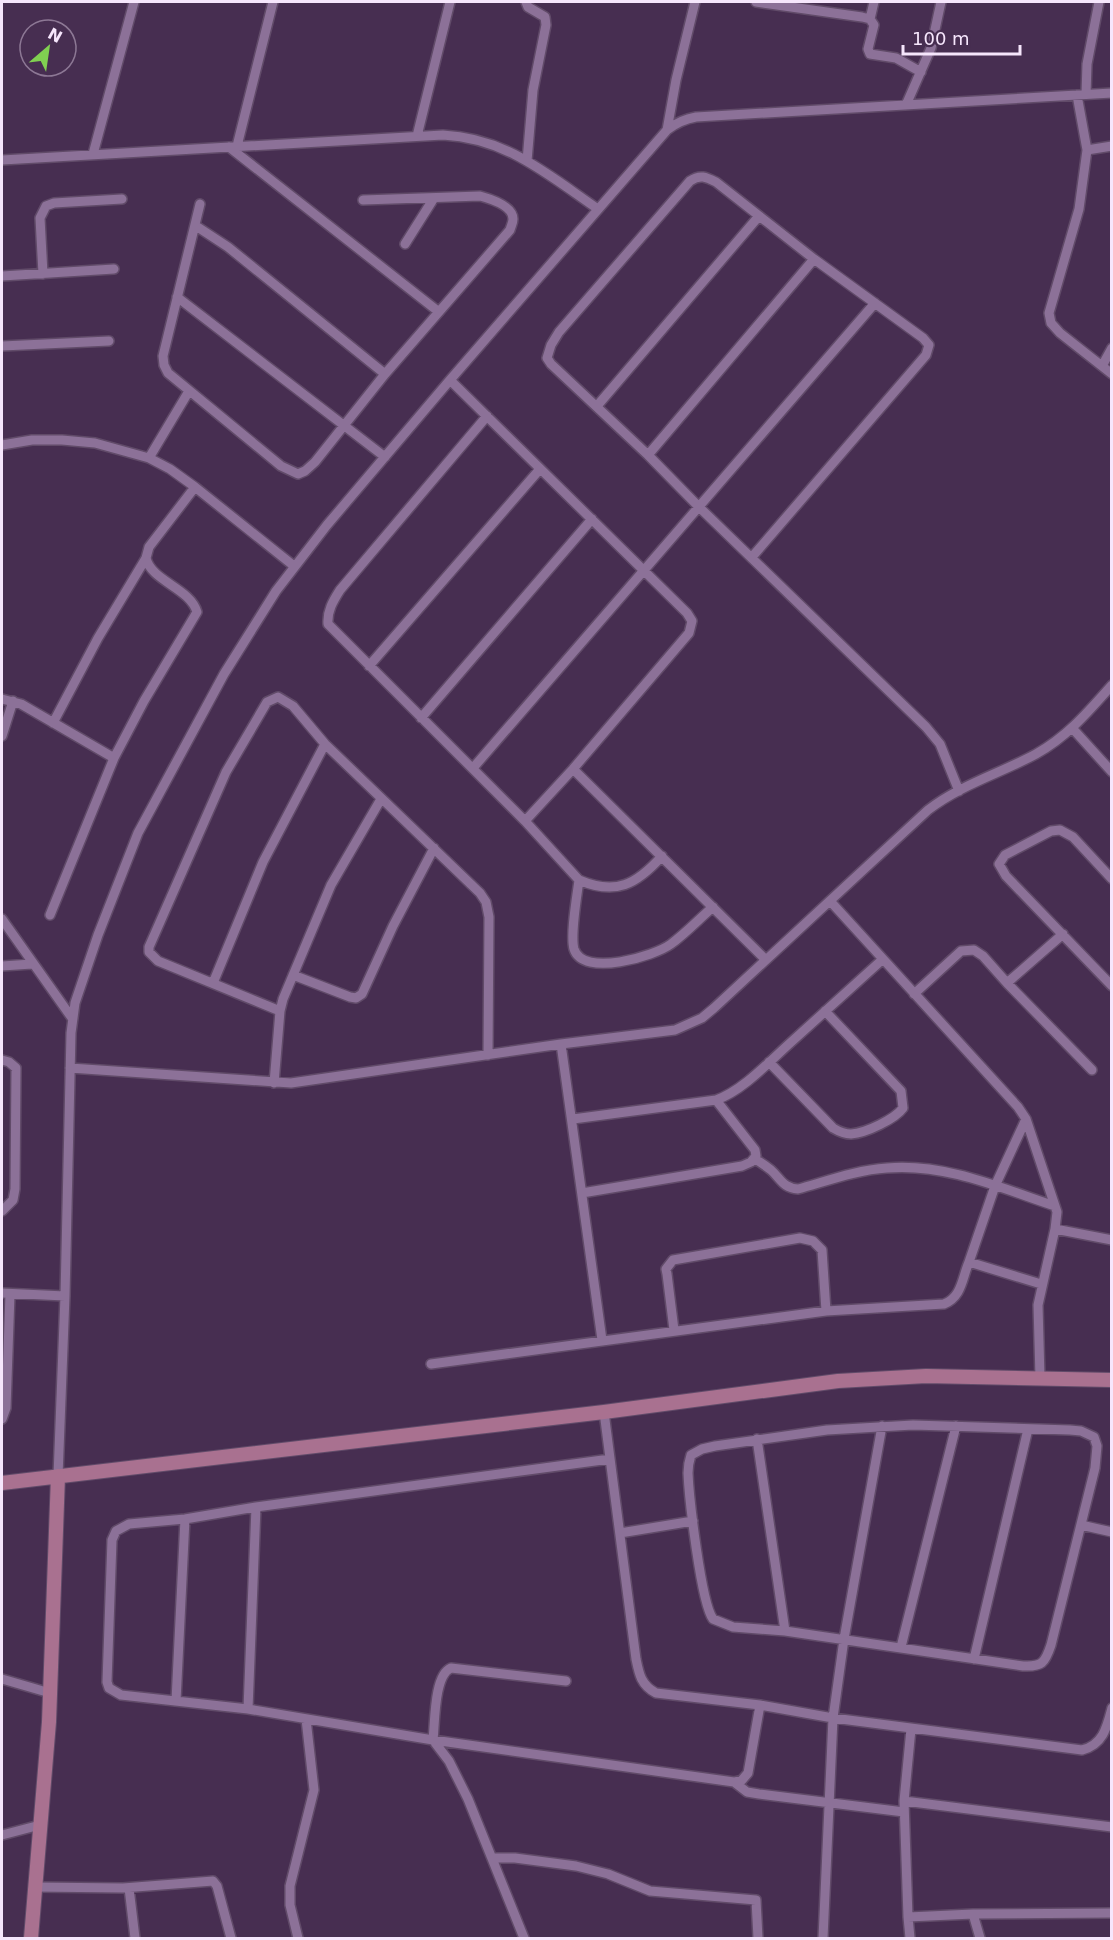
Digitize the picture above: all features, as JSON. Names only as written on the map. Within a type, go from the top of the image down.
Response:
[{"type":"street","points":[[93,154],[134,2]]},
{"type":"street","points":[[233,146],[273,2]]},
{"type":"street","points":[[417,136],[450,2]]},
{"type":"street","points":[[526,2],[528,6],[545,17],[546,26],[533,90],[527,161]]},
{"type":"street","points":[[667,130],[676,80],[695,2]]},
{"type":"street","points":[[756,2],[817,6],[870,19]]},
{"type":"street","points":[[874,2],[870,19],[873,25],[868,49],[870,54],[896,58],[921,72]]},
{"type":"street","points":[[906,105],[931,48],[941,2]]},
{"type":"street","points":[[1099,2],[1082,95],[1087,150],[1079,209],[1049,313],[1051,323],[1060,333],[1112,374]]},
{"type":"street","points":[[31,1938],[50,1693],[65,1296],[72,1018],[98,935],[138,833],[224,674],[294,566],[450,380],[667,130],[686,119],[696,117],[1112,93]]},
{"type":"street","points":[[2,160],[443,135],[473,138],[505,149],[527,161],[598,209]]},
{"type":"street","points":[[233,146],[439,312]]},
{"type":"street","points":[[1087,150],[1112,146]]},
{"type":"street","points":[[752,557],[928,352],[928,342],[814,259],[716,182],[697,177],[690,181],[559,332],[551,345],[547,358],[926,727],[940,744],[959,791]]},
{"type":"street","points":[[200,204],[163,356],[164,365],[168,373],[281,466],[298,474],[315,462],[386,374],[510,230],[513,219],[510,212],[502,205],[480,196],[363,200]]},
{"type":"street","points":[[405,244],[434,198]]},
{"type":"street","points":[[43,274],[40,218],[46,206],[54,203],[122,200]]},
{"type":"street","points":[[597,406],[759,216]]},
{"type":"street","points":[[195,226],[228,247],[386,374]]},
{"type":"street","points":[[648,455],[814,259]]},
{"type":"street","points":[[2,276],[114,269]]},
{"type":"street","points":[[177,297],[385,458]]},
{"type":"street","points":[[473,768],[875,303]]},
{"type":"street","points":[[2,346],[109,341]]},
{"type":"street","points":[[1102,366],[1112,348]]},
{"type":"street","points":[[450,380],[687,613],[692,621],[691,629],[573,769],[525,821]]},
{"type":"street","points":[[148,458],[189,391]]},
{"type":"street","points":[[487,416],[340,590],[327,615],[328,624],[525,821],[579,880],[604,887],[618,887],[636,881],[662,856]]},
{"type":"street","points":[[2,445],[32,440],[62,440],[95,443],[148,458],[170,469],[195,486],[294,566]]},
{"type":"street","points":[[369,666],[540,469]]},
{"type":"street","points":[[53,723],[98,638],[146,558],[150,547],[195,486]]},
{"type":"street","points":[[422,718],[592,519]]},
{"type":"street","points":[[50,915],[114,758],[144,701],[197,612],[193,603],[151,569],[146,558]]},
{"type":"street","points":[[70,1068],[291,1083],[675,1030],[702,1018],[714,1008],[928,810],[959,791],[1037,753],[1073,729],[1112,685]]},
{"type":"street","points":[[280,1011],[158,961],[149,952],[149,947],[226,772],[267,702],[278,697],[293,706],[325,744],[480,893],[488,908],[488,1055]]},
{"type":"street","points":[[2,699],[13,701],[114,758]]},
{"type":"street","points":[[2,736],[13,701]]},
{"type":"street","points":[[1073,729],[1112,772]]},
{"type":"street","points":[[213,983],[263,862],[325,744]]},
{"type":"street","points":[[573,769],[766,960]]},
{"type":"street","points":[[274,1083],[280,1011],[293,975],[332,885],[381,800]]},
{"type":"street","points":[[1112,879],[1073,837],[1060,830],[1051,831],[1001,858],[1000,867],[1006,876],[1112,986]]},
{"type":"street","points":[[293,975],[350,997],[356,998],[362,994],[393,926],[434,848]]},
{"type":"street","points":[[579,880],[574,951],[588,962],[596,964],[644,957],[662,949],[671,944],[713,907]]},
{"type":"street","points":[[831,902],[1018,1107],[1026,1119],[1055,1206],[1055,1229],[1041,1284],[1038,1322],[1040,1378]]},
{"type":"street","points":[[2,919],[72,1018]]},
{"type":"street","points":[[1007,983],[1063,934]]},
{"type":"street","points":[[914,994],[961,951],[974,950],[984,956],[1007,983],[1092,1070]]},
{"type":"street","points":[[573,1119],[716,1100],[735,1091],[883,959]]},
{"type":"street","points":[[2,966],[33,964]]},
{"type":"street","points":[[769,1062],[832,1128],[840,1132],[850,1134],[861,1131],[900,1113],[904,1103],[901,1091],[825,1011]]},
{"type":"street","points":[[561,1044],[602,1340]]},
{"type":"street","points":[[2,1060],[16,1068],[15,1189],[13,1200],[2,1211]]},
{"type":"street","points":[[716,1100],[755,1150],[755,1159]]},
{"type":"street","points":[[431,1364],[826,1311],[944,1304],[952,1301],[958,1293],[995,1186],[1026,1119]]},
{"type":"street","points":[[755,1159],[771,1171],[784,1186],[792,1189],[858,1172],[908,1167],[957,1174],[1055,1206]]},
{"type":"street","points":[[582,1193],[742,1166],[755,1159]]},
{"type":"street","points":[[1055,1229],[1112,1240]]},
{"type":"street","points":[[674,1330],[666,1269],[673,1260],[800,1238],[813,1241],[822,1250],[826,1311]]},
{"type":"street","points":[[969,1262],[1041,1284]]},
{"type":"street","points":[[2,1419],[6,1408],[6,1294],[65,1296]]},
{"type":"street","points":[[2,1483],[604,1412],[838,1381],[926,1376],[1112,1380]]},
{"type":"street","points":[[604,1412],[636,1659],[643,1683],[656,1693],[760,1705],[910,1729],[1082,1750],[1092,1748],[1101,1737],[1107,1727],[1112,1708]]},
{"type":"street","points":[[823,1938],[833,1718],[844,1639],[882,1426]]},
{"type":"street","points":[[882,1426],[956,1426],[1081,1431],[1094,1437],[1097,1446],[1095,1468],[1051,1645],[1043,1662],[1036,1666],[1023,1666],[785,1631],[733,1627],[711,1616],[706,1605],[688,1472],[692,1455],[696,1451],[710,1446],[826,1430],[882,1426]]},
{"type":"street","points":[[901,1647],[956,1426]]},
{"type":"street","points":[[974,1659],[1028,1429]]},
{"type":"street","points":[[757,1439],[785,1631]]},
{"type":"street","points":[[610,1459],[120,1527],[112,1540],[107,1682],[109,1688],[121,1695],[248,1709],[432,1740],[734,1782],[742,1780],[748,1773],[760,1705]]},
{"type":"street","points":[[248,1709],[256,1507]]},
{"type":"street","points":[[176,1701],[185,1519]]},
{"type":"street","points":[[620,1533],[693,1521]]},
{"type":"street","points":[[1081,1526],[1112,1532]]},
{"type":"street","points":[[524,1938],[457,1776],[443,1752],[432,1740],[439,1686],[442,1674],[448,1668],[566,1681]]},
{"type":"street","points":[[2,1679],[50,1693]]},
{"type":"street","points":[[298,1938],[290,1896],[295,1860],[313,1799],[306,1719]]},
{"type":"street","points":[[910,1729],[904,1801],[910,1938]]},
{"type":"street","points":[[734,1782],[747,1792],[904,1812]]},
{"type":"street","points":[[904,1801],[1112,1827]]},
{"type":"street","points":[[2,1835],[39,1825]]},
{"type":"street","points":[[492,1858],[515,1858],[576,1866],[608,1874],[650,1891],[756,1900],[758,1938]]},
{"type":"street","points":[[35,1887],[129,1888],[213,1881],[217,1886],[231,1938]]},
{"type":"street","points":[[129,1888],[135,1938]]},
{"type":"street","points":[[908,1917],[1112,1913]]},
{"type":"street","points":[[973,1914],[980,1938]]}]
